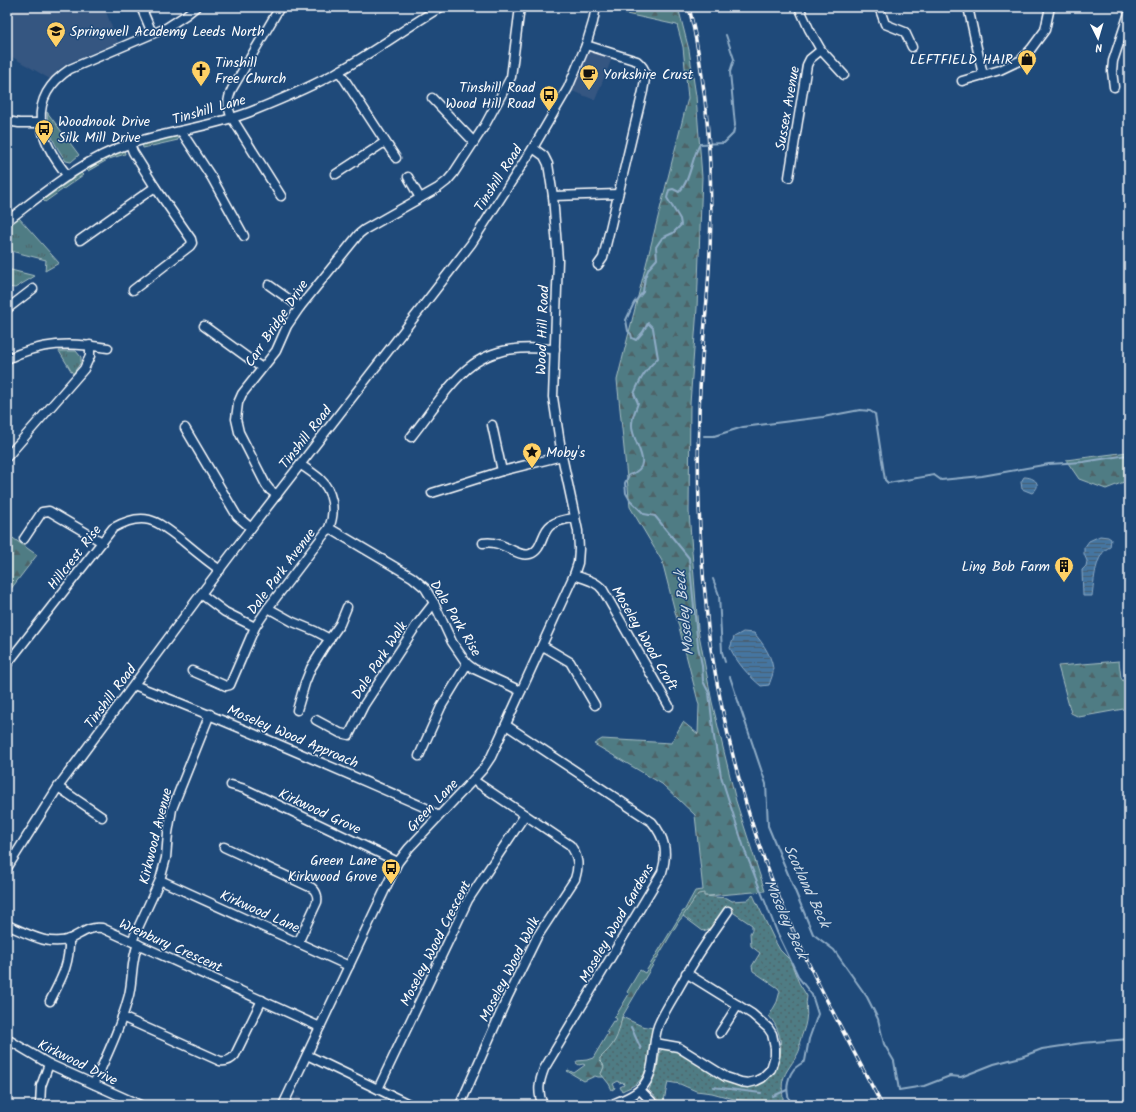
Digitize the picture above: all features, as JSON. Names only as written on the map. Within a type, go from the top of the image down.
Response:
[{"type":"street","points":[[141,7],[152,33]]},
{"type":"street","points":[[68,176],[56,162],[45,142],[40,123],[41,108],[48,90],[58,77],[82,63],[175,22],[196,7]]},
{"type":"street","points":[[280,7],[229,94],[228,106],[232,118],[281,196]]},
{"type":"street","name":"Tinshill Lane","points":[[7,221],[68,176],[110,151],[130,144],[232,118],[303,90],[339,71],[440,7]]},
{"type":"street","name":"Carr Bridge Drive","points":[[277,495],[270,490],[239,432],[236,419],[238,403],[242,394],[276,351],[287,326],[300,307],[358,234],[447,181],[453,174],[474,142],[511,77],[520,7]]},
{"type":"street","name":"Tinshill Road","points":[[7,868],[58,788],[201,594],[471,244],[533,148],[568,88],[586,45],[596,7]]},
{"type":"street","points":[[799,7],[821,50],[844,75]]},
{"type":"street","points":[[879,7],[885,24],[905,32],[912,47]]},
{"type":"street","points":[[968,7],[983,75]]},
{"type":"street","points":[[962,81],[1000,70],[1021,60],[1032,49],[1045,30],[1050,7]]},
{"type":"street","points":[[1114,87],[1112,71],[1113,61],[1129,13]]},
{"type":"street","points":[[586,45],[637,60],[646,72],[643,91],[603,258],[598,265]]},
{"type":"street","name":"Sussex Avenue","points":[[789,177],[807,65],[810,59],[821,50]]},
{"type":"street","points":[[339,71],[396,158]]},
{"type":"street","points":[[432,98],[474,142]]},
{"type":"street","points":[[7,120],[19,123],[40,123]]},
{"type":"street","points":[[181,131],[212,178],[244,236]]},
{"type":"street","points":[[336,174],[346,163],[385,142]]},
{"type":"street","points":[[130,144],[133,152],[191,239],[192,243],[133,290]]},
{"type":"street","name":"Wood Hill Road","points":[[533,148],[544,156],[548,164],[553,196],[558,260],[553,406],[575,518]]},
{"type":"street","points":[[408,177],[420,198]]},
{"type":"street","points":[[80,240],[155,187]]},
{"type":"street","points":[[553,196],[618,194]]},
{"type":"street","points":[[269,285],[300,307]]},
{"type":"street","points":[[7,309],[33,289]]},
{"type":"street","points":[[204,326],[262,368]]},
{"type":"street","points":[[7,359],[18,354],[50,346],[69,344],[108,348]]},
{"type":"street","points":[[7,457],[84,369],[90,356],[90,345]]},
{"type":"street","points":[[411,438],[450,387],[473,364],[493,354],[504,351],[516,349],[555,349]]},
{"type":"street","points":[[492,425],[502,471]]},
{"type":"street","points":[[185,428],[237,516],[251,528]]},
{"type":"street","points":[[432,493],[502,471],[562,456]]},
{"type":"street","name":"Dale Park Avenue","points":[[192,671],[226,686],[230,685],[255,627],[329,528],[333,512],[330,495],[319,478],[301,465]]},
{"type":"street","points":[[24,539],[42,512],[45,510],[102,542]]},
{"type":"street","name":"Hillcrest Rise","points":[[7,664],[113,528],[126,520],[138,518],[150,520],[162,525],[220,570]]},
{"type":"street","points":[[483,543],[495,543],[518,553],[528,555],[538,548],[548,527],[552,524],[575,518]]},
{"type":"street","name":"Green Lane","points":[[282,1105],[398,862],[438,816],[474,780],[491,757],[543,646],[574,575],[578,563],[579,550],[578,531],[575,518]]},
{"type":"street","name":"Dale Park Rise","points":[[329,528],[412,577],[426,588],[452,642],[467,664],[474,669],[522,692]]},
{"type":"street","name":"Moseley Wood Croft","points":[[574,575],[600,585],[669,706]]},
{"type":"street","points":[[201,594],[225,612],[255,627]]},
{"type":"street","name":"Dale Park Walk","points":[[316,720],[340,733],[349,735],[364,706],[416,626],[434,603]]},
{"type":"street","points":[[297,710],[311,668],[340,624],[347,607]]},
{"type":"street","points":[[268,608],[293,622],[330,639]]},
{"type":"street","points":[[543,646],[570,662],[595,705]]},
{"type":"street","points":[[419,756],[441,706],[467,664]]},
{"type":"street","name":"Moseley Wood Approach","points":[[134,685],[210,714],[426,808],[438,816]]},
{"type":"street","name":"Kirkwood Avenue","points":[[94,1084],[117,1034],[129,994],[135,942],[160,880],[166,858],[168,828],[172,809],[210,714]]},
{"type":"street","name":"Moseley Wood Gardens","points":[[506,725],[652,822],[661,832],[664,843],[664,863],[662,872],[544,1069],[538,1087],[543,1105]]},
{"type":"street","name":"Moseley Wood Walk","points":[[460,1105],[508,996],[537,936],[575,879],[578,870],[578,861],[575,852],[570,845],[474,780]]},
{"type":"street","name":"Kirkwood Grove","points":[[231,785],[244,789],[398,862]]},
{"type":"street","points":[[58,788],[102,817]]},
{"type":"street","name":"Moseley Wood Crescent","points":[[378,1089],[468,900],[525,815]]},
{"type":"street","points":[[224,847],[312,888],[315,891],[318,896],[317,902],[298,942]]},
{"type":"street","name":"Kirkwood Lane","points":[[160,880],[349,966]]},
{"type":"street","points":[[612,1104],[640,1090],[651,1073],[658,1026],[686,973],[728,911]]},
{"type":"street","name":"Wrenbury Crescent","points":[[7,925],[49,941],[69,939],[84,931],[96,927],[102,928],[320,1027]]},
{"type":"street","points":[[50,1002],[66,968],[70,953],[69,939]]},
{"type":"street","points":[[655,1043],[678,1047],[726,1077],[734,1080],[748,1082],[756,1081],[762,1078],[771,1069],[775,1056],[774,1041],[772,1034],[763,1022],[686,973]]},
{"type":"street","points":[[122,1017],[224,1062],[235,1055],[262,1000]]},
{"type":"street","points":[[720,1033],[738,1005]]},
{"type":"street","name":"Kirkwood Drive","points":[[7,1039],[49,1064],[140,1105]]},
{"type":"street","points":[[306,1055],[411,1105]]},
{"type":"street","points":[[40,1105],[41,1086],[49,1064]]},
{"type":"street","points":[[640,1090],[655,1105]]},
{"type":"shaded area","name":"Springwell Academy Leeds North","points":[[7,7],[104,7],[118,42],[68,63],[59,69],[50,79],[7,54]]},
{"type":"shaded area","points":[[589,51],[612,58],[595,100],[572,91]]},
{"type":"shaded area","points":[[1024,477],[1031,478],[1037,484],[1037,487],[1032,493],[1022,489],[1021,482]]},
{"type":"shaded area","points":[[1100,536],[1111,539],[1110,547],[1105,550],[1098,561],[1092,596],[1083,596],[1082,570],[1086,566],[1087,561],[1084,554],[1084,548],[1089,541]]},
{"type":"shaded area","points":[[743,632],[754,633],[770,657],[773,673],[769,685],[761,686],[752,678],[740,664],[730,648],[734,637]]},
{"type":"shaded area","points":[[297,1096],[315,1105],[292,1105]]},
{"type":"green space","points":[[603,7],[678,7],[689,50],[696,96],[702,177],[697,308],[690,404],[689,512],[698,629],[712,702],[736,801],[765,891],[696,897],[679,921],[622,1017],[619,1034],[611,1047],[600,1058],[604,1067],[601,1074],[604,1077],[595,1076],[584,1081],[567,1071],[568,1070],[574,1073],[585,1065],[579,1065],[576,1063],[577,1061],[593,1058],[608,1033],[606,1032],[613,1021],[615,1022],[617,1019],[614,1017],[629,994],[627,992],[640,970],[645,973],[695,891],[703,890],[695,815],[662,784],[594,744],[602,739],[671,743],[683,722],[698,734],[699,705],[662,561],[630,507],[617,380],[688,98],[683,47],[677,25],[603,9]]},
{"type":"green space","points":[[47,112],[79,155],[71,162],[66,161],[55,144],[50,132]]},
{"type":"green space","points":[[177,136],[178,140],[143,148],[142,144]]},
{"type":"green space","points":[[124,150],[125,154],[109,159],[88,171],[86,169],[108,157]]},
{"type":"green space","points":[[81,173],[83,175],[45,202],[43,200]]},
{"type":"green space","points":[[19,218],[59,263],[45,271],[46,260],[7,250],[7,226]]},
{"type":"green space","points":[[7,269],[35,276],[15,288],[7,287]]},
{"type":"green space","points":[[59,351],[76,351],[81,357],[81,362],[73,374]]},
{"type":"green space","points":[[1128,452],[1129,480],[1106,489],[1079,479],[1066,460]]},
{"type":"green space","points":[[7,534],[37,555],[7,594]]},
{"type":"green space","points":[[1119,661],[1121,678],[1123,681],[1129,681],[1129,708],[1079,717],[1071,713],[1058,666]]},
{"type":"green space","points":[[704,893],[704,896],[727,898],[732,901],[747,900],[753,895],[775,941],[780,950],[790,960],[799,983],[807,996],[807,1018],[800,1042],[800,1048],[783,1080],[783,1105],[756,1105],[755,1102],[696,1091],[680,1084],[668,1082],[663,1105],[649,1090],[657,1070],[660,1051],[666,1047],[674,1049],[723,1079],[763,1081],[776,1067],[779,1059],[781,1050],[778,1032],[775,1024],[769,1016],[777,1002],[780,991],[778,988],[753,971],[752,966],[760,953],[751,946],[750,933],[752,930],[752,925],[731,911],[732,909],[728,906],[711,928],[703,931],[683,916],[698,894]]},
{"type":"green space","points":[[622,1017],[642,1026],[653,1028],[649,1059],[644,1074],[641,1080],[636,1084],[622,1091],[620,1087],[624,1085],[623,1082],[619,1083],[618,1081],[613,1084],[615,1088],[612,1090],[601,1074],[604,1067],[600,1061],[600,1058],[615,1040]]},
{"type":"waterway","name":"Moseley Beck","points":[[726,35],[734,59],[730,72],[735,125],[733,134],[724,143],[700,144],[683,187],[679,192],[673,189],[669,190],[667,198],[680,219],[681,225],[673,233],[662,238],[656,247],[657,259],[649,268],[645,277],[643,292],[634,303],[626,320],[628,331],[632,338],[636,340],[648,323],[653,328],[658,358],[644,374],[634,394],[638,403],[633,419],[632,431],[641,453],[642,460],[641,466],[637,471],[629,475],[625,483],[626,493],[630,500],[644,514],[655,516],[689,558],[703,681],[709,693],[714,737],[721,776],[745,851],[777,932],[799,978],[812,995],[818,1014],[809,1039],[805,1061],[794,1069],[789,1077],[787,1091],[792,1105]]},
{"type":"waterway","points":[[704,436],[714,436],[743,427],[823,417],[860,410],[870,411],[875,414],[885,480],[888,483],[934,475],[941,480],[982,476],[1049,464],[1083,462],[1127,455]]},
{"type":"waterway","name":"Scotland Beck","points":[[713,579],[719,595],[722,652],[725,662]]},
{"type":"waterway","name":"Scotland Beck","points":[[730,677],[766,784],[768,826],[813,934],[834,950],[867,997],[878,1019],[884,1044],[894,1061],[899,1090],[924,1086],[950,1076],[961,1077],[994,1064],[1021,1057],[1042,1049],[1082,1043],[1129,1039]]},
{"type":"waterway","points":[[631,1027],[641,1049]]},
{"type":"waterway","points":[[713,1087],[761,1093]]},
{"type":"waterway","points":[[773,1096],[787,1090]]},
{"type":"railway","points":[[689,7],[701,67],[710,158],[710,250],[702,353],[698,462],[702,556],[708,626],[716,678],[728,737],[743,795],[772,880],[796,938],[882,1105]]},
{"type":"place","name":"Springwell Academy Leeds North","points":[[56,48]]},
{"type":"place","name":"LEFTFIELD HAIR","points":[[1027,76]]},
{"type":"place","name":"Tinshill Free Church","points":[[201,87]]},
{"type":"place","name":"Yorkshire Crust","points":[[589,91]]},
{"type":"place","name":"Tinshill Road Wood Hill Road","points":[[549,112]]},
{"type":"place","name":"Woodnook Drive Silk Mill Drive","points":[[44,146]]},
{"type":"place","name":"Moby's","points":[[532,469]]},
{"type":"place","name":"Ling Bob Farm","points":[[1064,583]]},
{"type":"place","name":"Green Lane Kirkwood Grove","points":[[391,885]]}]
